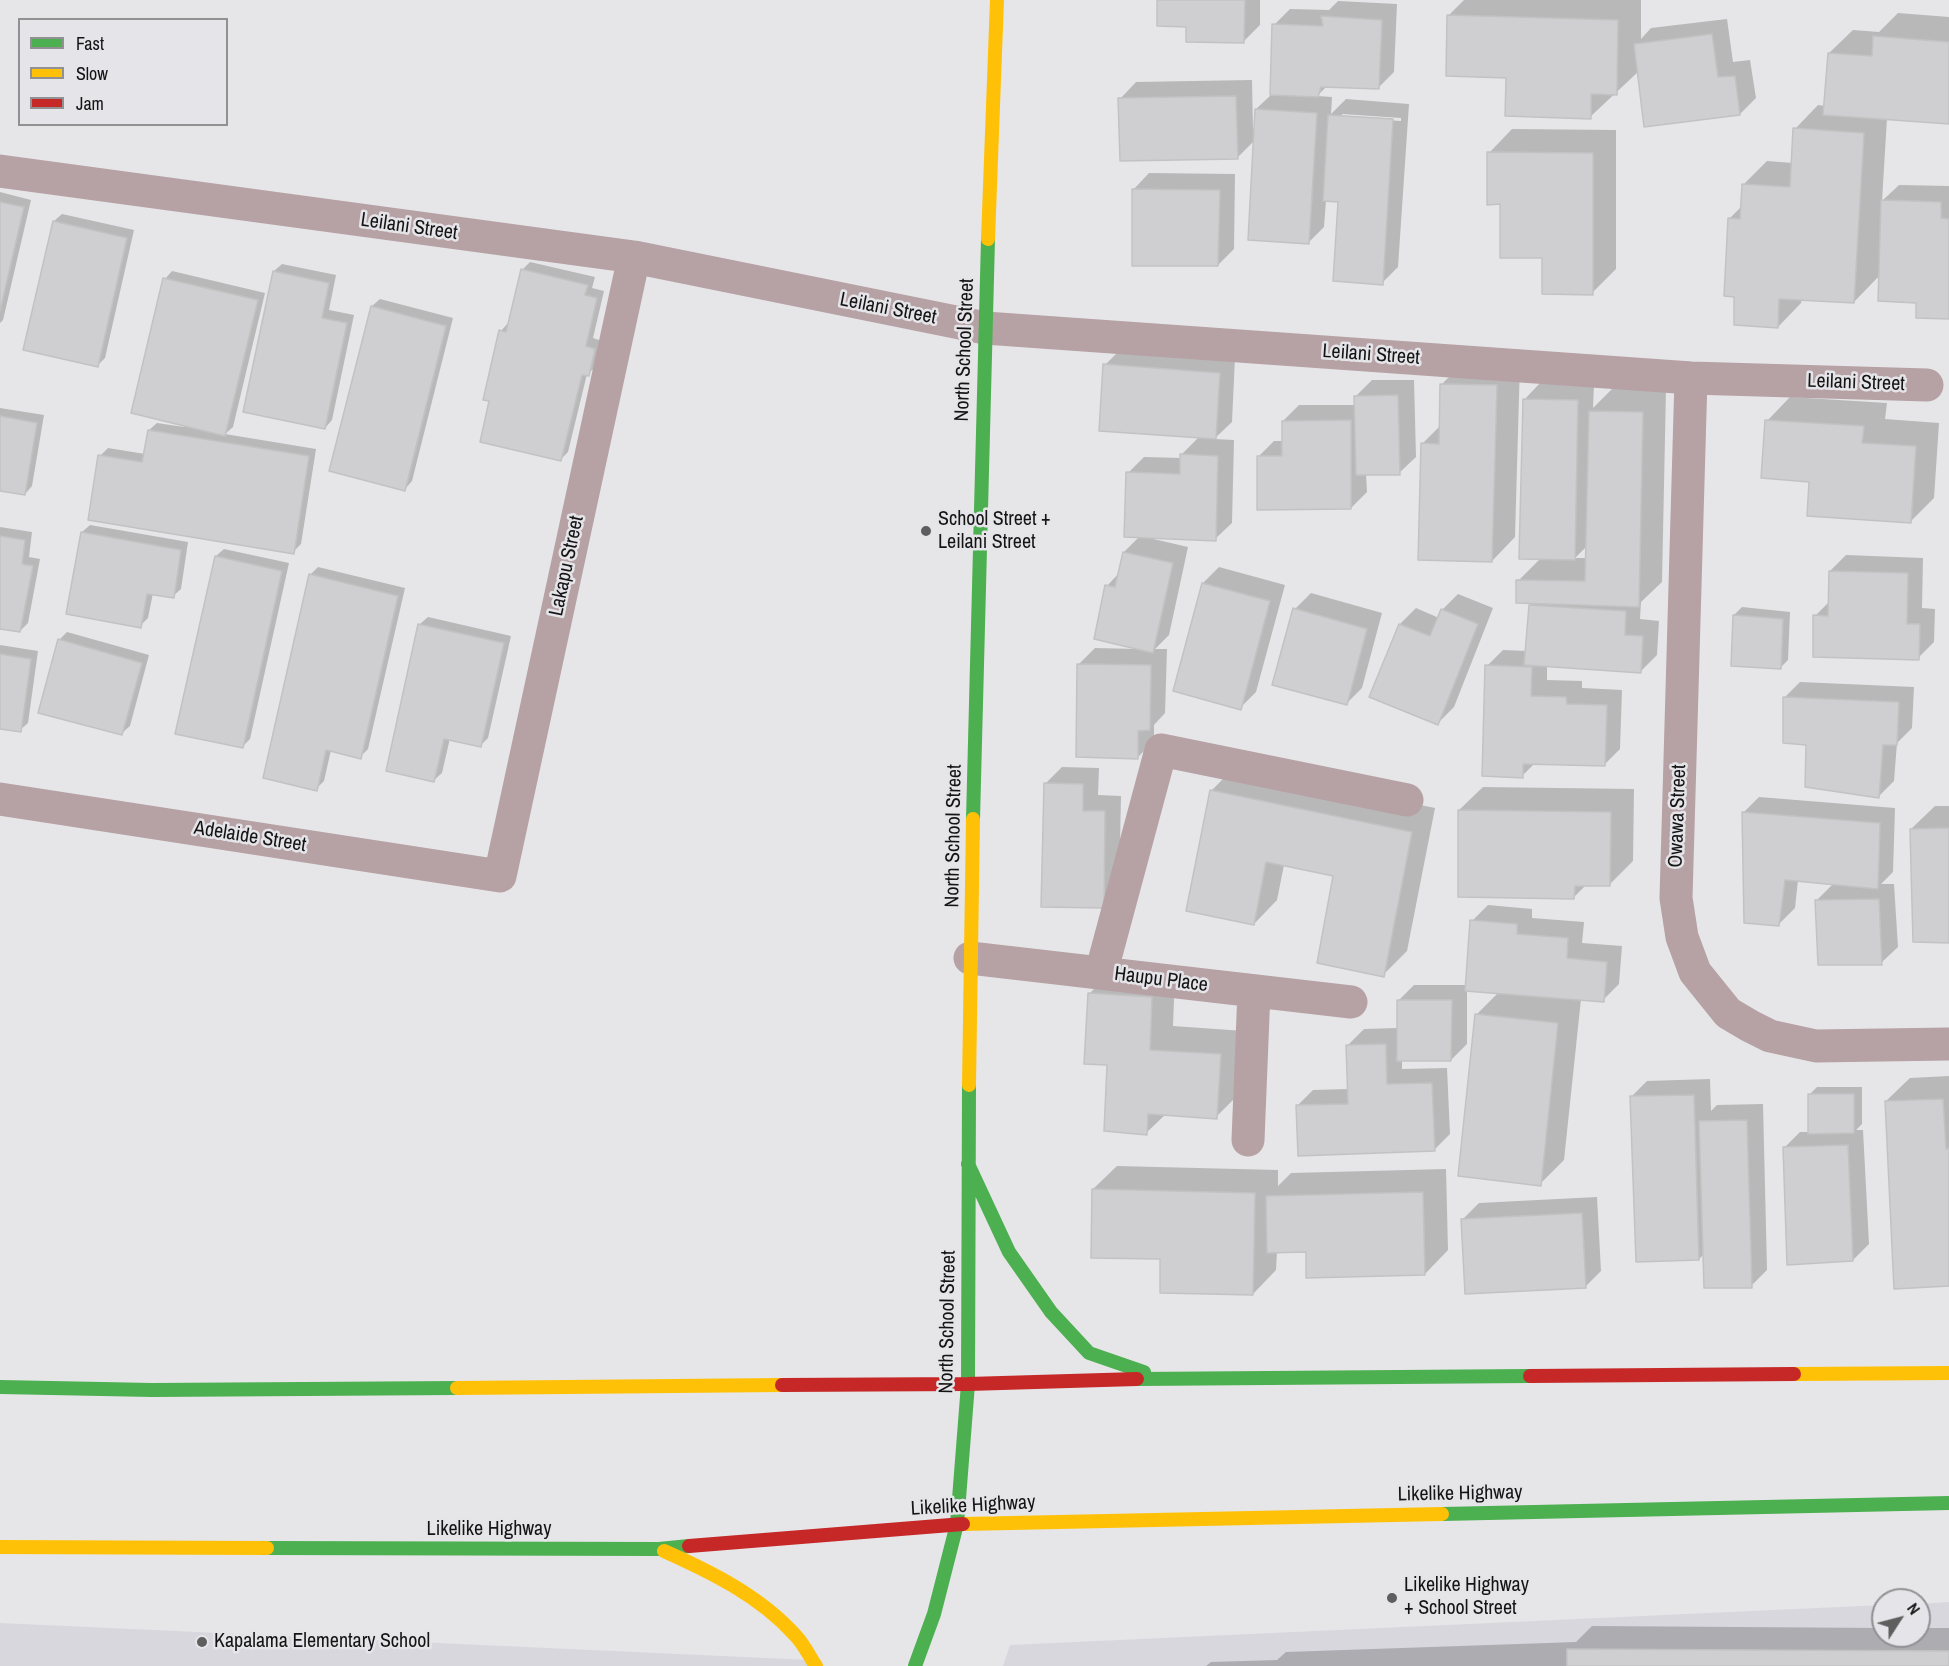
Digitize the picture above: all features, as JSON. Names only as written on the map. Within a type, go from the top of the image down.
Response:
[{"type":"main road","name":"North School Street","points":[[915,1666],[934,1614],[957,1524],[968,1384],[970,958],[985,328],[997,0]]},
{"type":"main road","points":[[969,1164],[1009,1252],[1052,1312],[1089,1353],[1163,1378]]},
{"type":"main road","points":[[0,1387],[152,1390],[968,1384],[1163,1378],[1949,1373]]},
{"type":"main road","name":"Likelike Highway","points":[[0,1547],[659,1550],[957,1524],[1949,1503]]},
{"type":"main road","points":[[659,1550],[702,1567],[736,1587],[796,1636],[816,1666]]},
{"type":"street","name":"Leilani Street","points":[[0,171],[634,257],[985,328],[1690,378],[1927,385]]},
{"type":"street","name":"Lakapu Street","points":[[500,876],[634,257]]},
{"type":"street","name":"Owawa Street","points":[[1690,378],[1676,898],[1682,937],[1695,972],[1728,1013],[1770,1036],[1816,1046],[1949,1044]]},
{"type":"street","points":[[1101,973],[1161,750],[1407,800]]},
{"type":"street","name":"Adelaide Street","points":[[0,799],[500,876]]},
{"type":"street","name":"Haupu Place","points":[[970,958],[1351,1002]]},
{"type":"street","points":[[1248,1140],[1254,991]]},
{"type":"shaded area","points":[[1949,1602],[1949,1666],[1003,1666],[1010,1645],[1871,1606],[1871,1648],[1931,1648],[1931,1603]]},
{"type":"shaded area","name":"Kapalama Elementary School","points":[[0,1623],[810,1660],[808,1666],[0,1666]]},
{"type":"building","points":[[1157,0],[1245,0],[1244,43],[1186,42],[1186,27],[1157,26]]},
{"type":"building","points":[[1447,15],[1618,20],[1617,95],[1591,94],[1591,119],[1505,116],[1506,78],[1446,76]]},
{"type":"building","points":[[1321,16],[1382,20],[1379,89],[1321,87],[1318,97],[1270,95],[1272,24],[1323,26]]},
{"type":"building","points":[[1712,34],[1718,77],[1735,76],[1740,115],[1644,127],[1634,44]]},
{"type":"building","points":[[1873,36],[1949,42],[1949,124],[1823,115],[1828,53],[1872,56]]},
{"type":"building","points":[[1236,96],[1238,159],[1120,161],[1118,98]]},
{"type":"building","points":[[1255,109],[1317,113],[1309,244],[1248,240]]},
{"type":"building","points":[[1328,115],[1393,119],[1383,285],[1333,281],[1338,202],[1323,201]]},
{"type":"building","points":[[1793,128],[1864,133],[1854,303],[1779,299],[1778,328],[1734,325],[1734,297],[1724,296],[1728,218],[1740,219],[1742,184],[1790,187]]},
{"type":"building","points":[[1487,152],[1593,153],[1593,295],[1542,294],[1542,258],[1500,258],[1500,204],[1487,205]]},
{"type":"building","points":[[1132,189],[1220,190],[1218,266],[1132,266]]},
{"type":"building","points":[[1881,200],[1941,202],[1941,218],[1949,219],[1949,319],[1916,318],[1916,303],[1878,301]]},
{"type":"building","points":[[0,202],[24,207],[0,311]]},
{"type":"building","points":[[53,221],[127,238],[98,367],[23,350]]},
{"type":"building","points":[[521,269],[588,285],[585,295],[597,298],[586,346],[595,349],[589,376],[582,375],[561,461],[480,442],[489,401],[483,400],[499,330],[506,332]]},
{"type":"building","points":[[273,271],[329,283],[322,318],[347,323],[325,429],[243,412]]},
{"type":"building","points":[[163,278],[258,300],[225,436],[131,413]]},
{"type":"building","points":[[371,306],[446,326],[405,491],[329,471]]},
{"type":"building","points":[[1103,364],[1220,373],[1216,439],[1099,431]]},
{"type":"building","points":[[1440,384],[1497,385],[1492,562],[1418,560],[1421,443],[1439,444]]},
{"type":"building","points":[[1398,395],[1400,475],[1356,475],[1354,396]]},
{"type":"building","points":[[1523,399],[1578,400],[1575,560],[1519,559]]},
{"type":"building","points":[[1589,411],[1643,412],[1639,607],[1516,603],[1516,580],[1585,581]]},
{"type":"building","points":[[0,416],[37,423],[25,495],[0,491]]},
{"type":"building","points":[[1351,420],[1351,509],[1257,510],[1257,456],[1282,456],[1282,421]]},
{"type":"building","points":[[1765,420],[1864,426],[1862,443],[1916,446],[1911,523],[1807,516],[1809,482],[1761,478]]},
{"type":"building","points":[[148,430],[309,456],[294,554],[88,520],[98,455],[142,462]]},
{"type":"building","points":[[1180,454],[1218,456],[1216,541],[1124,537],[1126,472],[1180,474]]},
{"type":"building","points":[[81,532],[181,550],[174,598],[147,594],[141,628],[66,614]]},
{"type":"building","points":[[0,536],[25,540],[22,564],[33,566],[20,632],[0,629]]},
{"type":"building","points":[[1123,552],[1173,563],[1153,653],[1094,639],[1105,585],[1115,587]]},
{"type":"building","points":[[215,556],[282,571],[243,748],[175,734]]},
{"type":"building","points":[[1829,571],[1908,573],[1907,624],[1920,624],[1919,660],[1813,657],[1813,615],[1828,616]]},
{"type":"building","points":[[309,574],[398,596],[361,759],[326,750],[317,791],[263,778]]},
{"type":"building","points":[[1202,583],[1270,601],[1241,710],[1173,691]]},
{"type":"building","points":[[1529,605],[1626,611],[1625,635],[1643,636],[1641,673],[1524,665]]},
{"type":"building","points":[[1293,608],[1367,629],[1347,705],[1272,685]]},
{"type":"building","points":[[1441,609],[1478,624],[1438,725],[1369,697],[1399,624],[1430,636]]},
{"type":"building","points":[[1733,615],[1783,619],[1781,669],[1731,666]]},
{"type":"building","points":[[418,624],[504,643],[481,747],[444,739],[434,782],[386,771]]},
{"type":"building","points":[[58,639],[142,663],[122,735],[38,713]]},
{"type":"building","points":[[0,654],[31,659],[21,732],[0,729]]},
{"type":"building","points":[[1077,664],[1151,665],[1150,730],[1138,731],[1138,759],[1076,757]]},
{"type":"building","points":[[1485,665],[1532,667],[1531,696],[1566,697],[1567,704],[1607,705],[1605,766],[1523,764],[1523,778],[1482,776]]},
{"type":"building","points":[[1783,697],[1899,702],[1897,745],[1883,745],[1879,798],[1805,787],[1806,745],[1783,743]]},
{"type":"building","points":[[1044,783],[1083,784],[1083,811],[1105,811],[1104,908],[1041,907]]},
{"type":"building","points":[[1210,790],[1412,832],[1384,977],[1317,963],[1333,876],[1266,862],[1254,925],[1186,911]]},
{"type":"building","points":[[1458,810],[1611,812],[1610,886],[1575,886],[1574,899],[1458,897]]},
{"type":"building","points":[[1742,812],[1880,823],[1878,889],[1785,880],[1779,926],[1744,923]]},
{"type":"building","points":[[1949,828],[1949,943],[1913,942],[1910,829]]},
{"type":"building","points":[[1879,899],[1882,965],[1818,965],[1815,900]]},
{"type":"building","points":[[1470,920],[1517,924],[1517,934],[1568,938],[1567,958],[1607,962],[1604,1002],[1465,991]]},
{"type":"building","points":[[1088,993],[1152,997],[1150,1050],[1221,1054],[1217,1119],[1148,1114],[1147,1135],[1104,1131],[1107,1065],[1084,1064]]},
{"type":"building","points":[[1397,1000],[1452,1000],[1451,1061],[1397,1061]]},
{"type":"building","points":[[1475,1014],[1558,1023],[1541,1186],[1458,1176]]},
{"type":"building","points":[[1386,1044],[1387,1084],[1432,1083],[1435,1151],[1298,1156],[1296,1105],[1348,1104],[1346,1045]]},
{"type":"building","points":[[1808,1094],[1854,1094],[1854,1133],[1808,1134]]},
{"type":"building","points":[[1694,1095],[1699,1260],[1636,1262],[1630,1096]]},
{"type":"building","points":[[1943,1099],[1946,1149],[1949,1148],[1949,1286],[1894,1289],[1885,1101]]},
{"type":"building","points":[[1747,1120],[1752,1288],[1704,1288],[1699,1121]]},
{"type":"building","points":[[1848,1145],[1853,1261],[1787,1265],[1783,1147]]},
{"type":"building","points":[[1092,1189],[1255,1193],[1253,1295],[1160,1293],[1160,1259],[1091,1258]]},
{"type":"building","points":[[1423,1192],[1425,1275],[1306,1278],[1306,1252],[1267,1253],[1266,1196]]},
{"type":"building","points":[[1582,1213],[1586,1288],[1465,1294],[1461,1219]]},
{"type":"building","points":[[1567,1649],[1949,1651],[1949,1666],[1567,1666]]},
{"type":"traffic: fast","points":[[973,819],[988,239]]},
{"type":"traffic: fast","points":[[915,1666],[934,1614],[957,1524],[968,1384],[969,1085]]},
{"type":"traffic: fast","points":[[968,1164],[1009,1252],[1051,1312],[1089,1353],[1144,1372]]},
{"type":"traffic: fast","points":[[1137,1379],[1530,1376]]},
{"type":"traffic: fast","points":[[0,1387],[152,1390],[457,1388]]},
{"type":"traffic: fast","points":[[1442,1514],[1949,1503]]},
{"type":"traffic: fast","points":[[267,1548],[659,1549],[689,1546]]},
{"type":"traffic: slow","points":[[988,239],[997,0]]},
{"type":"traffic: slow","points":[[969,1085],[973,819]]},
{"type":"traffic: slow","points":[[1794,1374],[1949,1373]]},
{"type":"traffic: slow","points":[[457,1388],[782,1385]]},
{"type":"traffic: slow","points":[[963,1524],[1442,1514]]},
{"type":"traffic: slow","points":[[0,1547],[267,1548]]},
{"type":"traffic: slow","points":[[664,1551],[734,1586],[766,1608],[798,1639],[816,1666]]},
{"type":"traffic: jam","points":[[1530,1376],[1794,1374]]},
{"type":"traffic: jam","points":[[782,1385],[968,1384],[1137,1379]]},
{"type":"traffic: jam","points":[[689,1546],[963,1524]]},
{"type":"place","name":"School Street + Leilani Street","points":[[926,531]]},
{"type":"place","name":"Likelike Highway + School Street","points":[[1392,1598]]},
{"type":"place","name":"Kapalama Elementary School","points":[[202,1642]]}]
